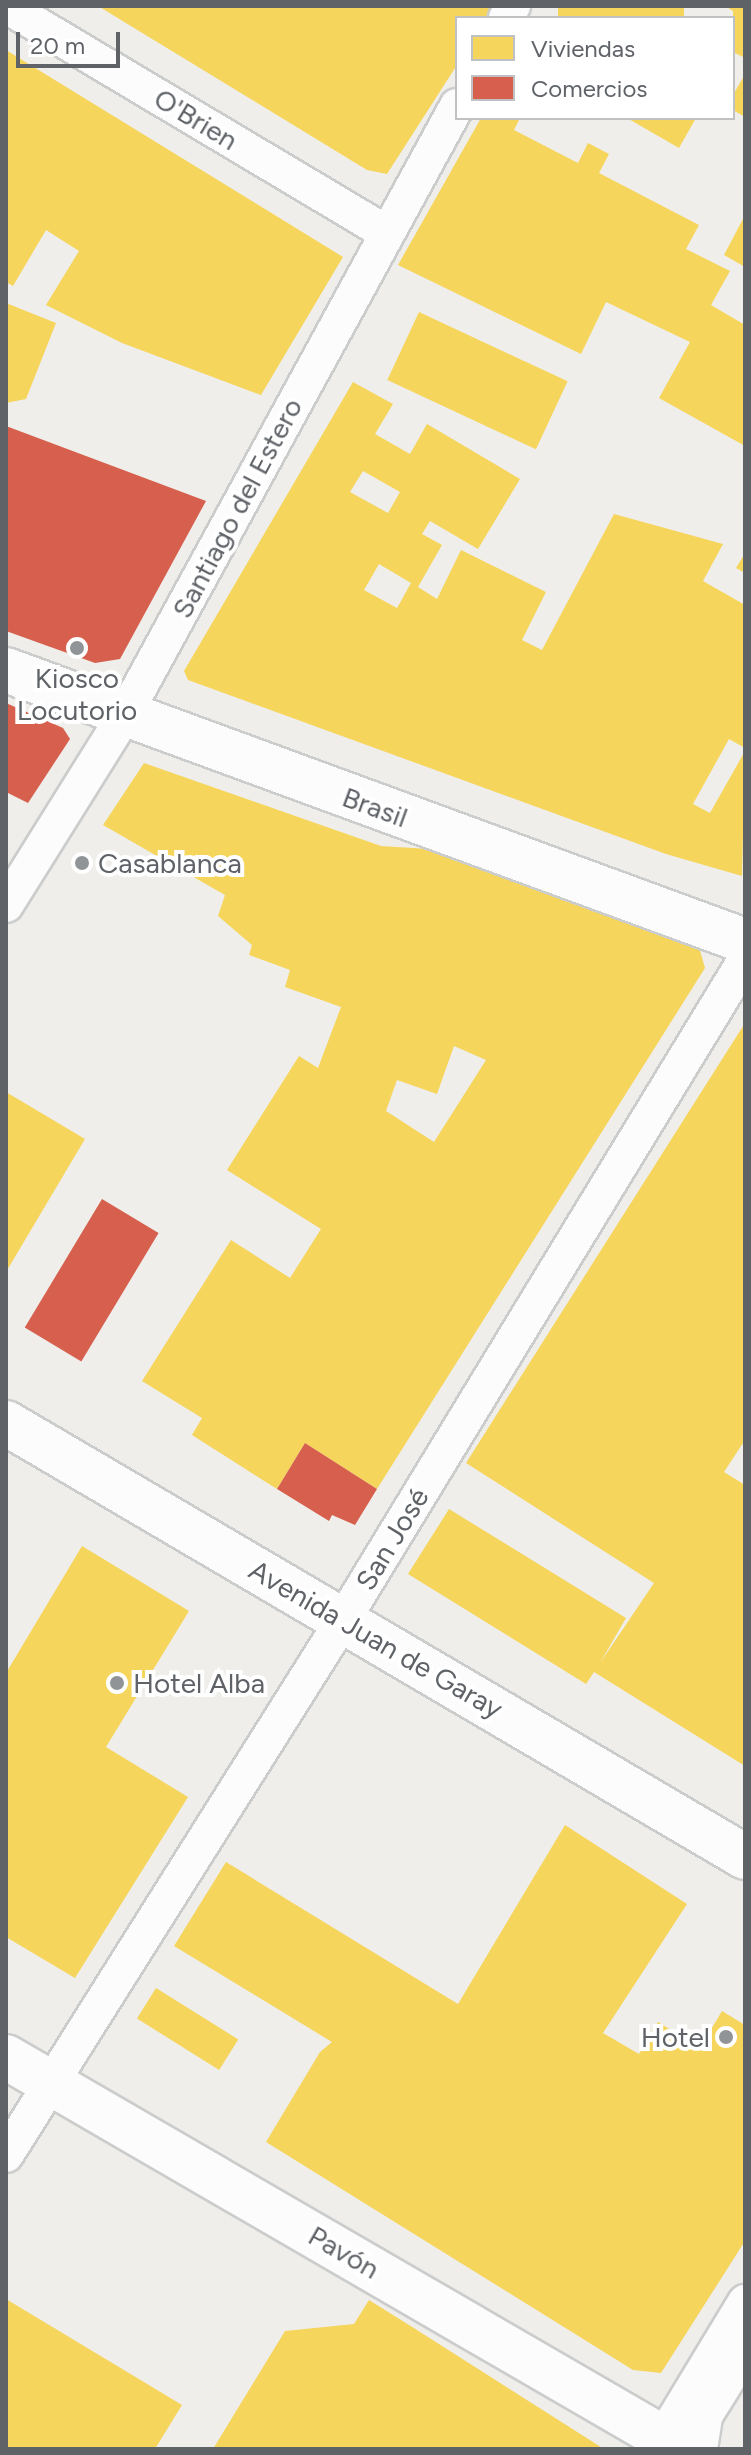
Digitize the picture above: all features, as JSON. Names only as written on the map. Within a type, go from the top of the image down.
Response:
[{"type":"street","name":"O'Brien","points":[[6,6],[387,233]]},
{"type":"street","name":"Santiago del Estero","points":[[6,905],[124,716],[455,110]]},
{"type":"street","name":"Brasil","points":[[6,670],[124,716],[745,941]]},
{"type":"street","name":"San José","points":[[6,2155],[343,1620],[745,960]]},
{"type":"street","name":"Avenida Juan de Garay","points":[[6,1423],[745,1857]]},
{"type":"street","name":"Pavón","points":[[6,2057],[675,2446]]},
{"type":"street","points":[[675,2446],[745,2302]]},
{"type":"street","points":[[675,2446],[705,2416],[745,2352]]},
{"type":"building: Viviendas","points":[[98,6],[492,6],[486,16],[455,16],[455,68],[387,174],[367,170]]},
{"type":"building: Viviendas","points":[[558,6],[684,6],[684,16],[558,16]]},
{"type":"building: Viviendas","points":[[725,6],[745,6],[745,58],[735,53],[733,11]]},
{"type":"building: Viviendas","points":[[6,50],[343,257],[261,395],[122,343],[46,305],[79,251],[46,230],[13,286],[6,282]]},
{"type":"building: Viviendas","points":[[745,74],[745,117],[735,111],[735,92]]},
{"type":"building: Viviendas","points":[[480,120],[519,120],[514,130],[578,163],[588,143],[609,154],[599,173],[699,225],[686,249],[730,271],[711,305],[745,325],[745,446],[659,398],[690,342],[606,302],[581,354],[398,265]]},
{"type":"building: Viviendas","points":[[630,120],[695,120],[679,148]]},
{"type":"building: Viviendas","points":[[745,215],[745,267],[724,255]]},
{"type":"building: Viviendas","points":[[6,303],[56,323],[26,399],[6,403]]},
{"type":"building: Viviendas","points":[[419,312],[568,381],[536,449],[387,380]]},
{"type":"building: Viviendas","points":[[353,382],[393,404],[375,434],[410,454],[427,424],[520,479],[478,549],[430,521],[422,534],[442,545],[418,587],[437,599],[461,550],[546,592],[522,640],[542,650],[614,514],[723,544],[703,581],[745,605],[745,748],[729,739],[693,804],[710,813],[745,751],[742,876],[666,854],[188,680],[184,671]],"holes":[[[363,471],[400,492],[388,513],[350,492]],[[379,564],[411,583],[397,608],[364,590]]]},
{"type":"building: Viviendas","points":[[745,553],[745,573],[736,568]]},
{"type":"building: Viviendas","points":[[144,763],[381,846],[429,849],[699,947],[705,968],[377,1489],[305,1443],[277,1489],[192,1435],[202,1418],[142,1381],[231,1240],[290,1278],[321,1229],[227,1170],[299,1056],[318,1068],[341,1007],[285,987],[290,970],[249,955],[252,945],[218,916],[225,895],[103,825]],"holes":[[[454,1046],[486,1060],[434,1142],[386,1111],[397,1080],[437,1094]]]},
{"type":"building: Viviendas","points":[[745,1023],[745,1440],[724,1472],[745,1485],[745,1766],[594,1672],[586,1684],[408,1574],[449,1509],[626,1618],[600,1663],[654,1583],[466,1463]]},
{"type":"building: Viviendas","points":[[6,1092],[85,1139],[6,1272]]},
{"type":"building: Viviendas","points":[[82,1546],[189,1611],[106,1747],[188,1797],[75,1978],[6,1937],[6,1673]]},
{"type":"building: Viviendas","points":[[565,1825],[687,1904],[603,2033],[639,2054],[658,2022],[700,2048],[722,2011],[745,2025],[745,2241],[661,2373],[633,2370],[266,2142],[320,2052],[332,2042],[174,1946],[226,1862],[458,2004]]},
{"type":"building: Viviendas","points":[[156,1988],[238,2039],[219,2070],[137,2019]]},
{"type":"building: Viviendas","points":[[6,2299],[182,2405],[155,2449],[6,2449]]},
{"type":"building: Viviendas","points":[[369,2300],[604,2449],[213,2449],[285,2331],[354,2324]]},
{"type":"building: Comercios","points":[[6,426],[206,501],[120,659],[95,663],[6,631]]},
{"type":"building: Comercios","points":[[6,703],[63,728],[70,739],[28,803],[6,792]]},
{"type":"building: Comercios","points":[[102,1199],[159,1233],[81,1362],[25,1328]]},
{"type":"building: Comercios","points":[[305,1443],[377,1489],[355,1525],[332,1515],[329,1521],[277,1489]]},
{"type":"place","name":"Kiosco Locutorio","points":[[77,648]]},
{"type":"place","name":"Casablanca","points":[[82,863]]},
{"type":"place","name":"Hotel Alba","points":[[117,1683]]},
{"type":"place","name":"Hotel","points":[[726,2037]]}]
